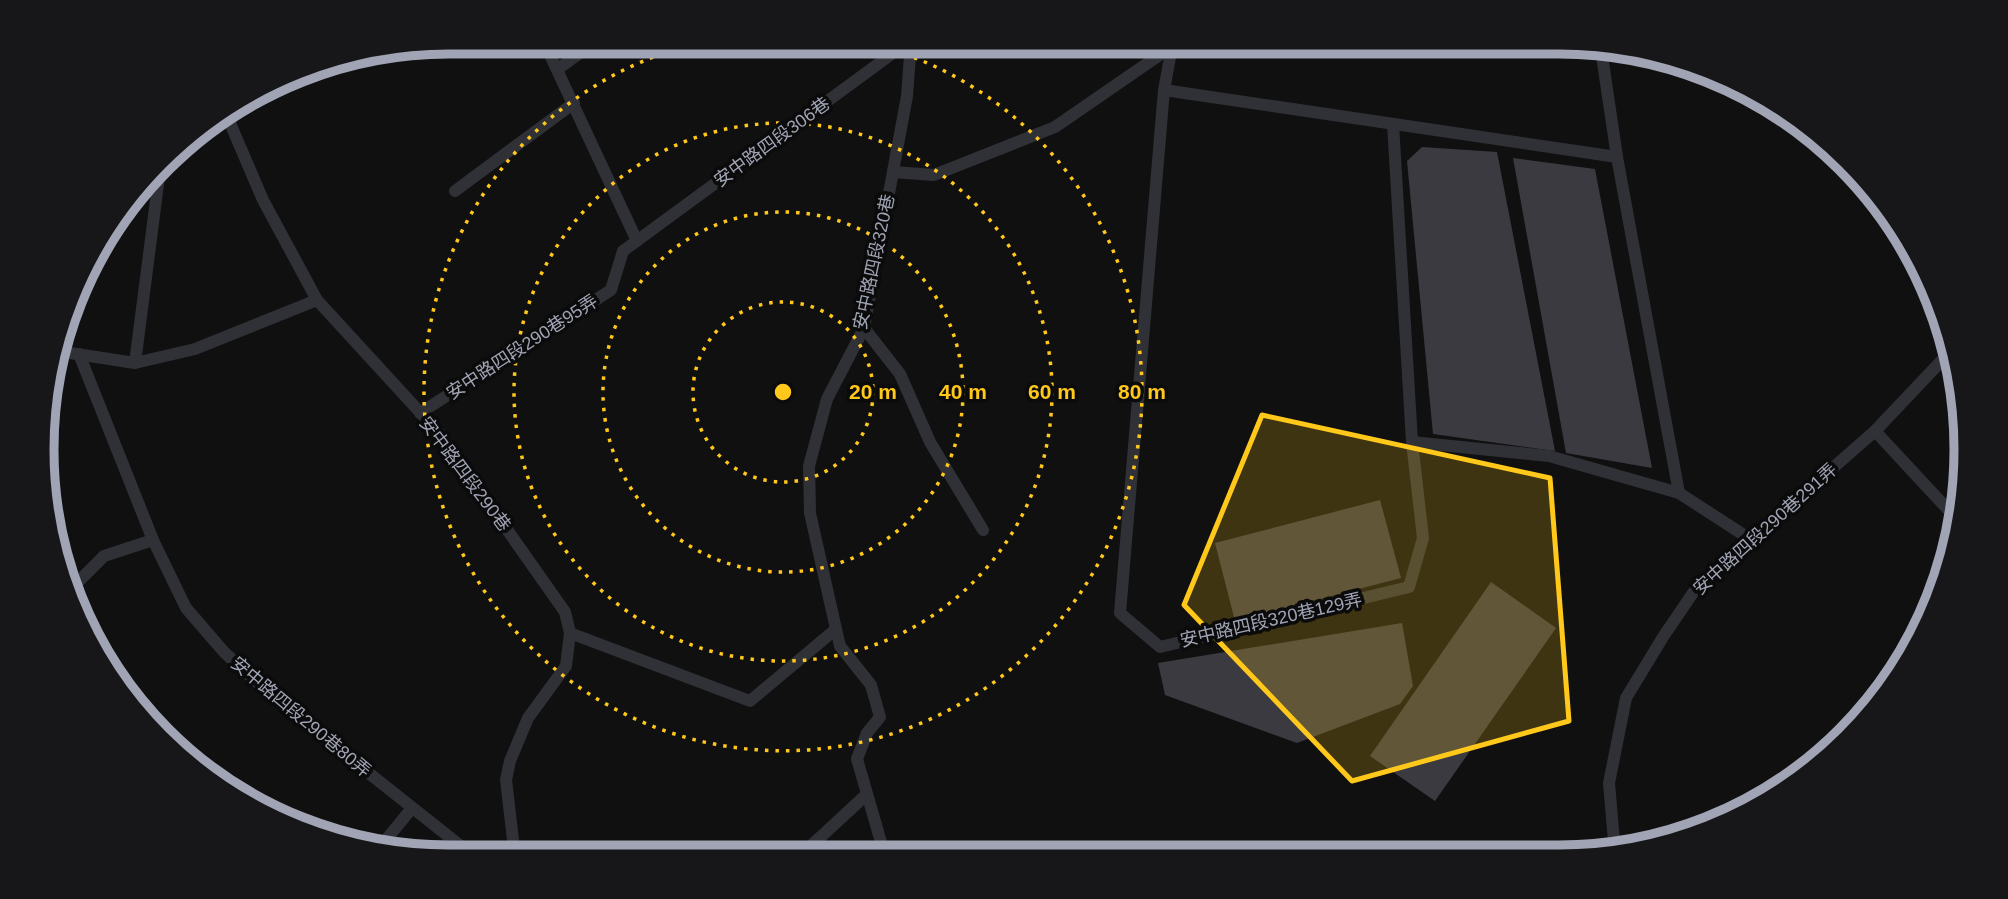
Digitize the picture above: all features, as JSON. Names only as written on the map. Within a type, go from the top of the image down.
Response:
[{"type":"lane","points":[[550,54],[637,241]]},
{"type":"lane","points":[[558,69],[578,54]]},
{"type":"lane","name":"安中路四段306巷","points":[[637,241],[893,54]]},
{"type":"lane","name":"安中路四段320巷","points":[[882,845],[857,759],[867,733],[880,717],[871,685],[840,646],[810,513],[809,466],[827,399],[864,328],[907,96],[909,54]]},
{"type":"lane","name":"安中路四段320巷129弄","points":[[893,172],[934,175],[1055,127],[1161,54]]},
{"type":"lane","name":"安中路四段320巷129弄","points":[[1172,54],[1164,90],[1120,613],[1160,647],[1409,587],[1423,538],[1412,442],[1392,124]]},
{"type":"lane","points":[[1602,57],[1617,157],[1679,493]]},
{"type":"lane","points":[[1164,90],[1617,157]]},
{"type":"lane","points":[[455,191],[574,103]]},
{"type":"lane","name":"安中路四段290巷","points":[[229,121],[263,200],[317,300],[439,433],[565,612],[570,633]]},
{"type":"lane","points":[[135,363],[158,182]]},
{"type":"lane","name":"安中路四段290巷95弄","points":[[420,413],[611,290],[623,251],[637,241]]},
{"type":"lane","points":[[67,352],[135,363],[195,349],[317,300]]},
{"type":"lane","points":[[864,328],[900,374],[930,442],[984,530]]},
{"type":"lane","name":"安中路四段290巷80弄","points":[[79,354],[152,540],[186,608],[224,652],[273,697],[459,845]]},
{"type":"lane","name":"安中路四段290巷291弄","points":[[1614,840],[1609,783],[1626,698],[1697,587],[1875,431],[1943,359]]},
{"type":"lane","points":[[1875,431],[1949,510]]},
{"type":"lane","points":[[1412,442],[1549,456],[1679,493],[1750,540]]},
{"type":"lane","points":[[77,583],[104,556],[152,540]]},
{"type":"lane","points":[[514,845],[506,780],[510,761],[528,718],[566,666],[570,633],[750,701],[836,629]]},
{"type":"lane","points":[[812,845],[866,795]]},
{"type":"lane","points":[[387,839],[412,808]]},
{"type":"highlighted area","points":[[1262,415],[1550,478],[1569,721],[1352,781],[1184,605]]},
{"type":"building","points":[[1422,147],[1497,152],[1555,451],[1433,434],[1407,161]]},
{"type":"building","points":[[1513,158],[1595,169],[1652,468],[1566,453]]},
{"type":"building","points":[[1380,500],[1401,578],[1235,621],[1215,543]]},
{"type":"building","points":[[1491,582],[1556,628],[1435,801],[1370,756]]},
{"type":"building","points":[[1402,623],[1413,686],[1400,704],[1297,743],[1165,695],[1158,663]]}]
